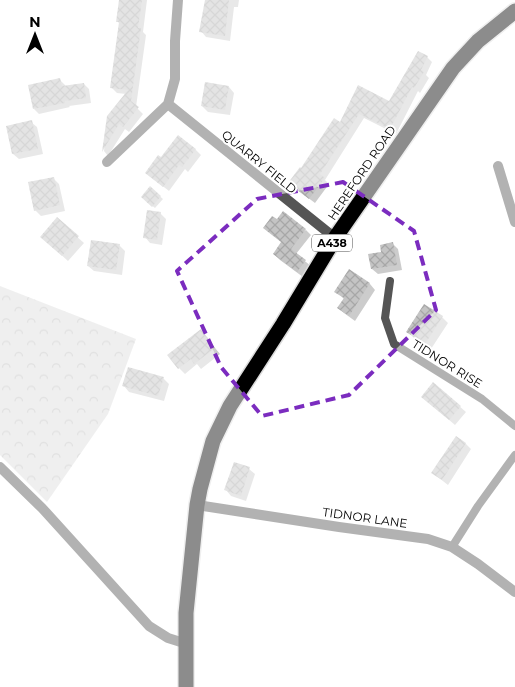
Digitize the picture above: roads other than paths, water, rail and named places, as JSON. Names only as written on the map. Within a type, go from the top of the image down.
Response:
[{"type":"highway","name":"HEREFORD ROAD","points":[[197,505],[213,441],[230,406],[335,238],[452,68],[478,41],[515,11]]},
{"type":"highway","name":"A438","points":[[186,687],[186,613],[197,505]]},
{"type":"street","points":[[107,162],[168,104],[175,79],[178,0]]},
{"type":"street","name":"QUARRY FIELD","points":[[168,104],[335,238]]},
{"type":"street","points":[[498,166],[515,222]]},
{"type":"street","points":[[0,466],[42,508],[149,626],[168,638],[186,644]]},
{"type":"street","name":"TIDNOR LANE","points":[[197,505],[428,539],[452,547],[515,592]]},
{"type":"lane","name":"TIDNOR RISE","points":[[390,281],[385,318],[394,344],[482,399],[515,426]]},
{"type":"lane","points":[[452,547],[478,506],[515,455]]}]
